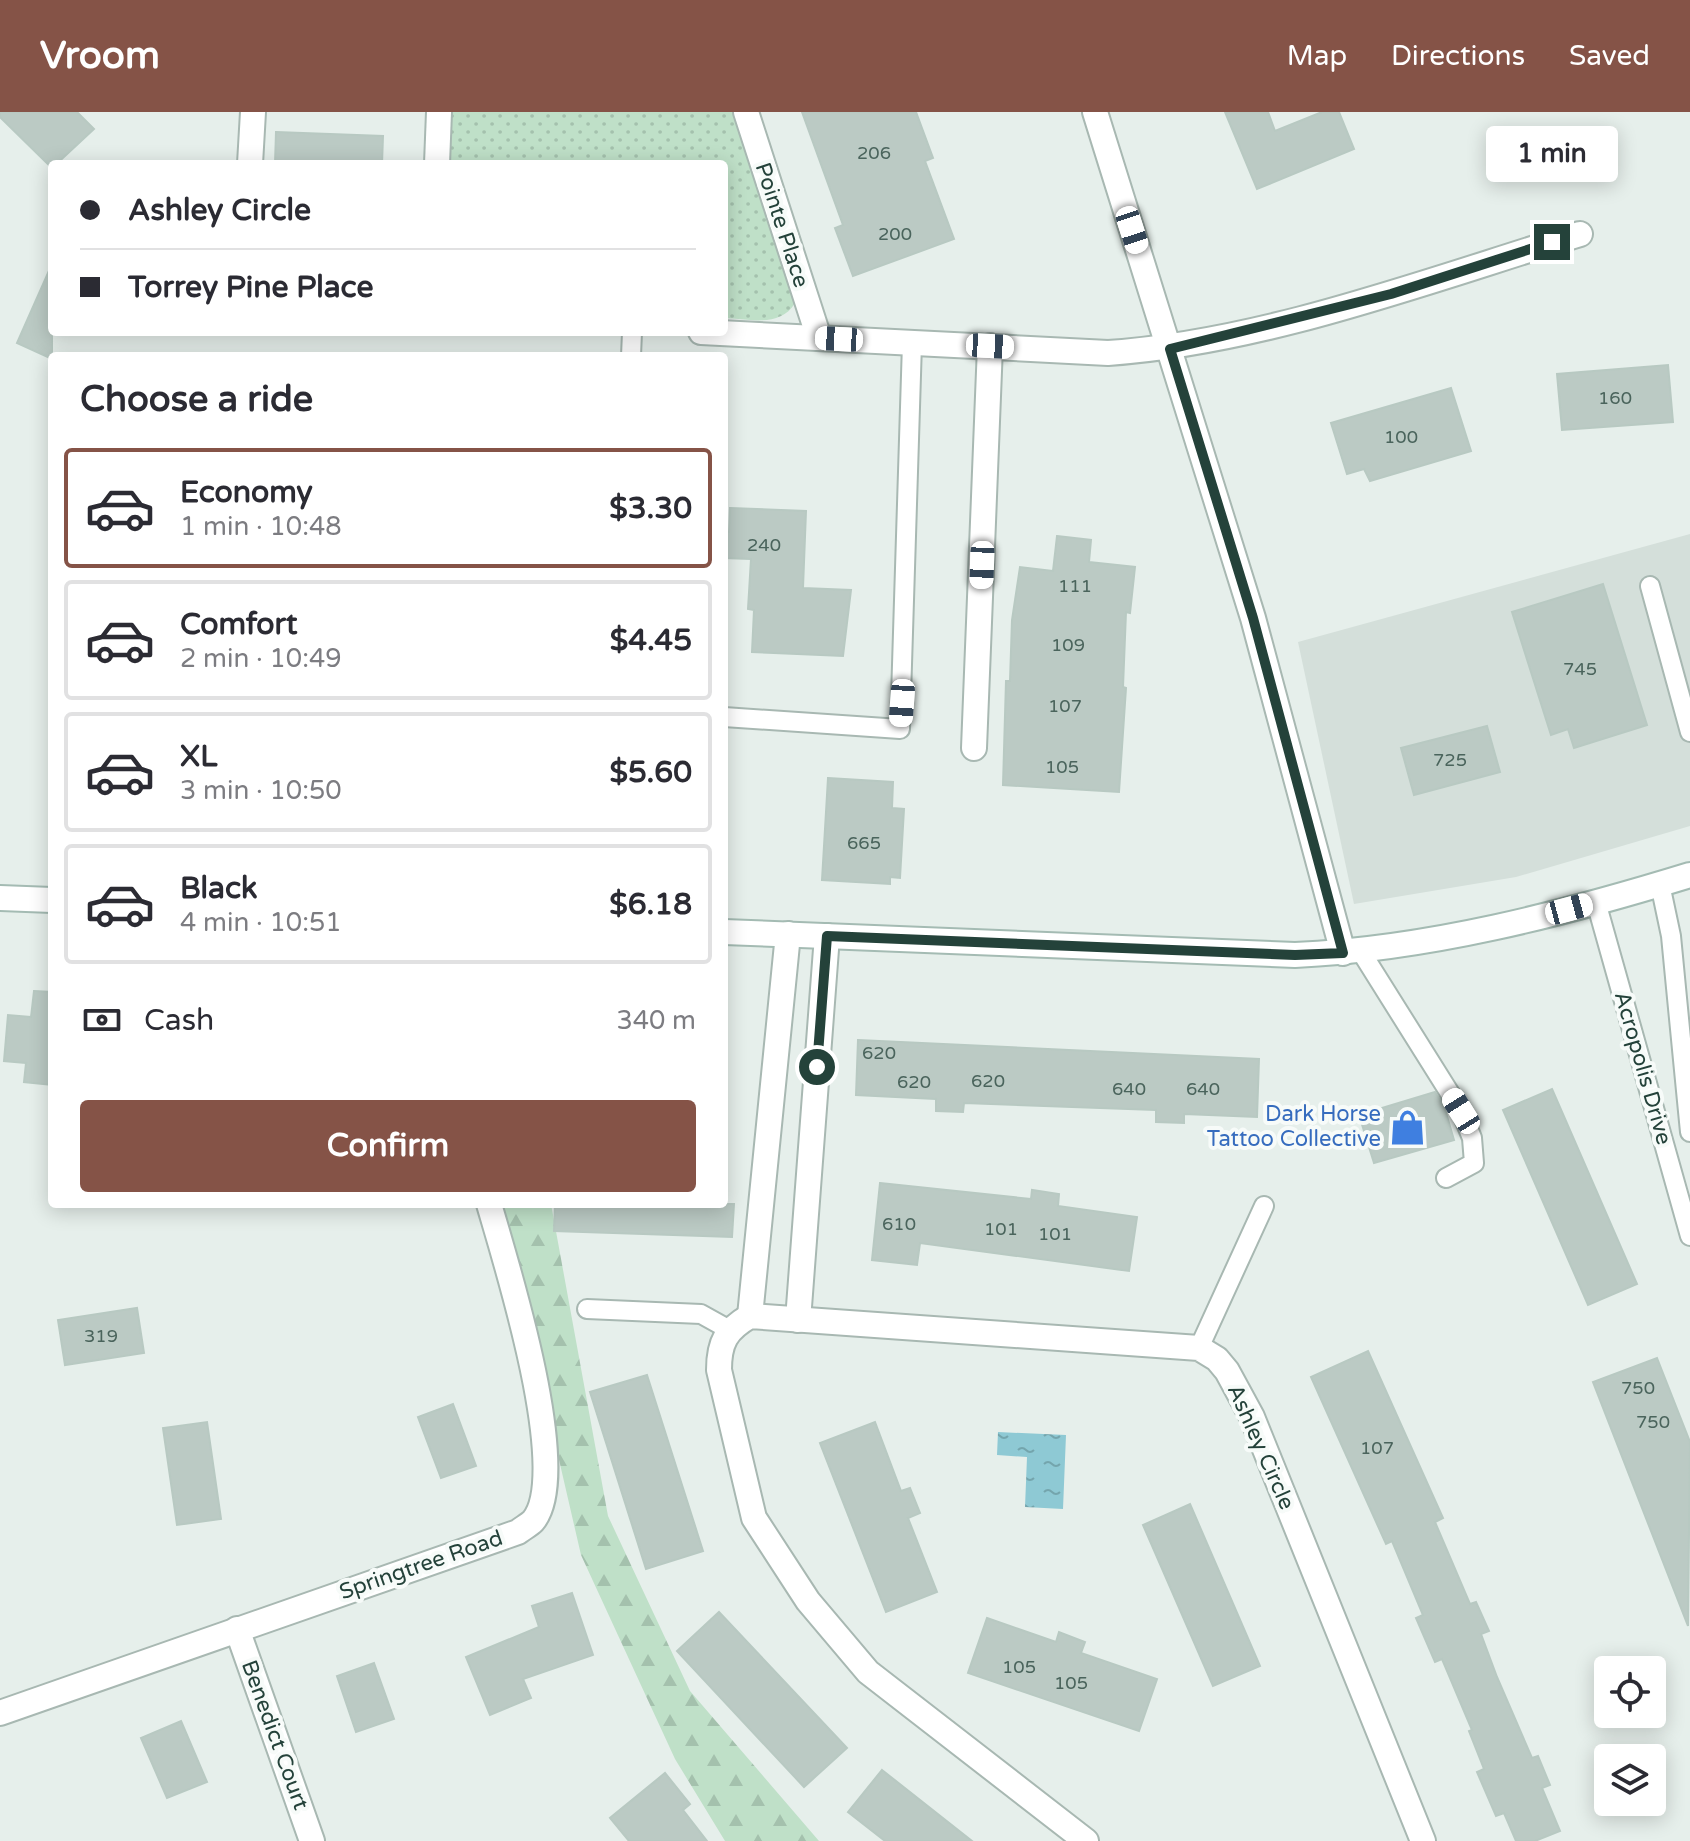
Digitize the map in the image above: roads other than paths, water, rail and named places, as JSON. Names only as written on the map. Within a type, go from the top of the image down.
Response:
[{"type":"street","points":[[250,160],[253,112]]},
{"type":"street","points":[[437,160],[439,112]]},
{"type":"street","name":"Pointe Place","points":[[746,112],[819,338]]},
{"type":"street","points":[[1095,112],[1253,618],[1352,952]]},
{"type":"street","points":[[728,333],[1108,353],[1170,349],[1391,294],[1580,234]]},
{"type":"street","points":[[974,748],[990,346]]},
{"type":"street","points":[[728,932],[1295,955],[1352,952],[1514,923],[1690,875]]},
{"type":"street","points":[[0,898],[48,900]]},
{"type":"street","points":[[750,1316],[788,934]]},
{"type":"street","points":[[798,1320],[827,936]]},
{"type":"street","name":"Springtree Road","points":[[0,1713],[518,1532],[535,1519],[545,1484],[545,1423],[490,1208]]},
{"type":"street","points":[[1086,1841],[868,1672],[808,1601],[754,1518],[719,1370],[719,1350],[728,1329],[750,1316],[1199,1348]]},
{"type":"street","name":"Ashley Circle","points":[[1199,1348],[1217,1359],[1227,1371],[1252,1417],[1423,1841]]},
{"type":"street","name":"Benedict Court","points":[[237,1629],[312,1841]]},
{"type":"lane","points":[[728,717],[900,729],[912,343]]},
{"type":"lane","points":[[1650,586],[1690,732]]},
{"type":"lane","name":"Acropolis Drive","points":[[1660,884],[1671,936],[1690,1132]]},
{"type":"lane","name":"Acropolis Drive","points":[[1596,902],[1690,1235]]},
{"type":"lane","points":[[1352,952],[1461,1111],[1472,1138],[1474,1163],[1446,1178]]},
{"type":"lane","points":[[1199,1348],[1264,1206]]},
{"type":"lane","name":"Acropolis Drive","points":[[1690,1228],[1690,1235]]},
{"type":"lane","points":[[587,1309],[701,1314],[728,1329]]},
{"type":"water","points":[[998,1432],[1066,1435],[1063,1509],[1025,1507],[1027,1457],[997,1455]]},
{"type":"place","name":"Dark Horse Tattoo Collective","points":[[1407,1127]]}]
